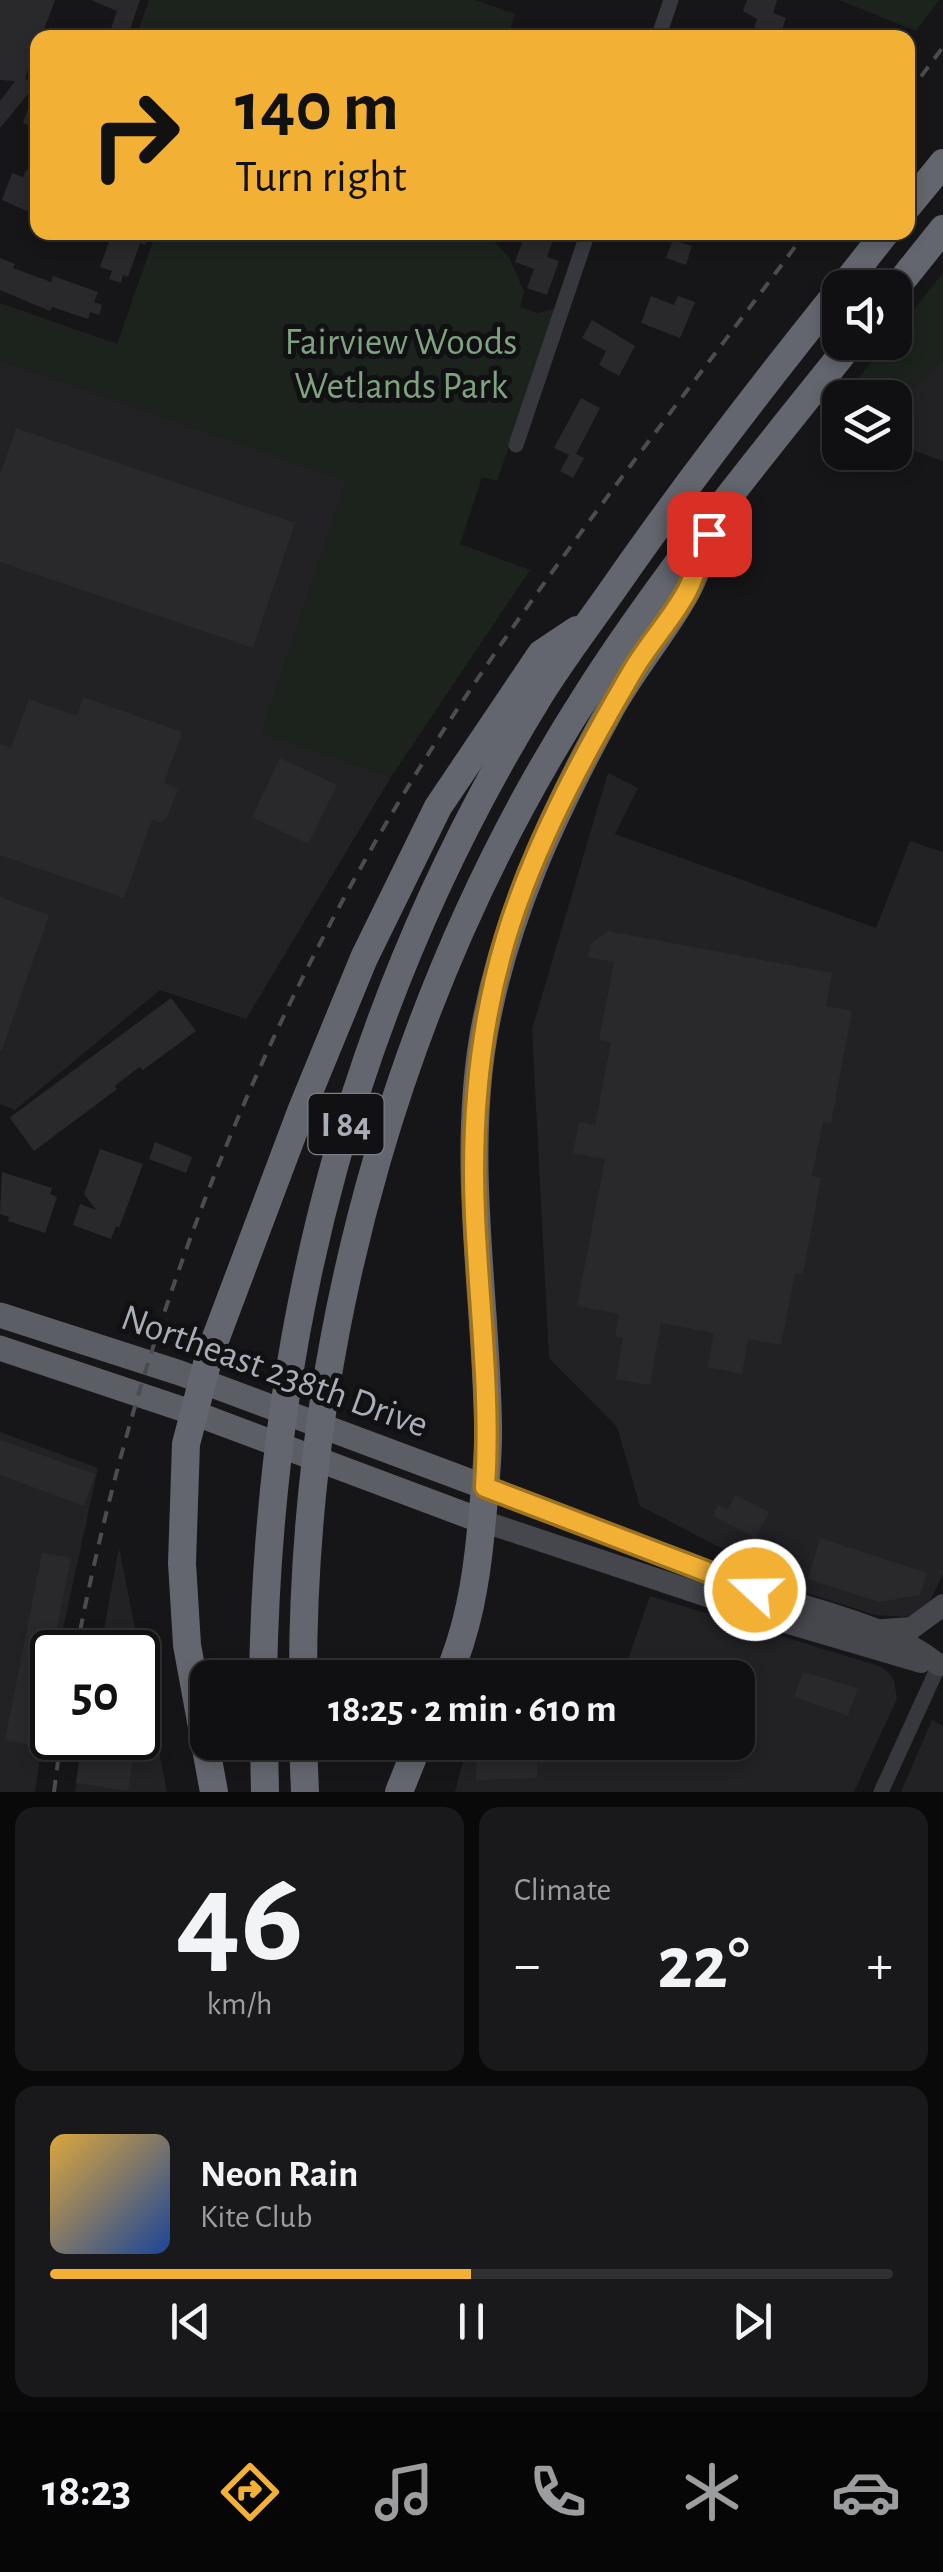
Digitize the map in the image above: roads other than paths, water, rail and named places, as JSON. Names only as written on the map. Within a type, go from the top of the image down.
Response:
[{"type":"highway","points":[[915,197],[943,162]]},
{"type":"highway","points":[[910,270],[943,229]]},
{"type":"highway","name":"I 84","points":[[855,270],[880,240]]},
{"type":"highway","name":"I 84","points":[[264,1660],[267,1548],[284,1396],[312,1248],[349,1115],[398,977],[456,847],[542,691],[701,464],[822,312]]},
{"type":"highway","name":"I 84","points":[[303,1660],[310,1512],[330,1360],[367,1192],[417,1038],[464,924],[538,777],[622,641],[720,505],[837,360]]},
{"type":"highway","points":[[454,1660],[472,1604],[485,1487],[488,1427],[475,1212],[474,1124],[494,980],[539,849],[611,708],[686,592],[720,505]]},
{"type":"highway","points":[[214,1792],[190,1662],[182,1576],[186,1444],[182,1409],[191,1377],[364,958],[438,807],[541,654],[591,620]]},
{"type":"highway","name":"Northeast 238th Drive","points":[[0,1316],[113,1349],[485,1487]]},
{"type":"highway","name":"Northeast 238th Drive","points":[[0,1348],[182,1409],[482,1521]]},
{"type":"highway","points":[[265,1760],[266,1792]]},
{"type":"highway","points":[[305,1760],[306,1792]]},
{"type":"highway","points":[[400,1792],[412,1760]]},
{"type":"main road","name":"Northeast 238th Drive","points":[[485,1487],[755,1590],[879,1630],[941,1660]]},
{"type":"main road","name":"Northeast 238th Drive","points":[[482,1521],[785,1622],[915,1661],[941,1660]]},
{"type":"main road","points":[[879,1630],[912,1628],[943,1606]]},
{"type":"street","points":[[661,30],[671,0]]},
{"type":"street","points":[[516,445],[585,240]]},
{"type":"street","points":[[881,1792],[941,1660]]},
{"type":"railway","points":[[915,85],[943,47]]},
{"type":"railway","points":[[81,1630],[131,1421],[166,1308],[251,1087],[302,980],[357,875],[462,702],[606,499],[800,240]]},
{"type":"railway","points":[[54,1792],[58,1760]]},
{"type":"park label","name":"Fairview Woods Wetlands Park","points":[[401,363]]}]
